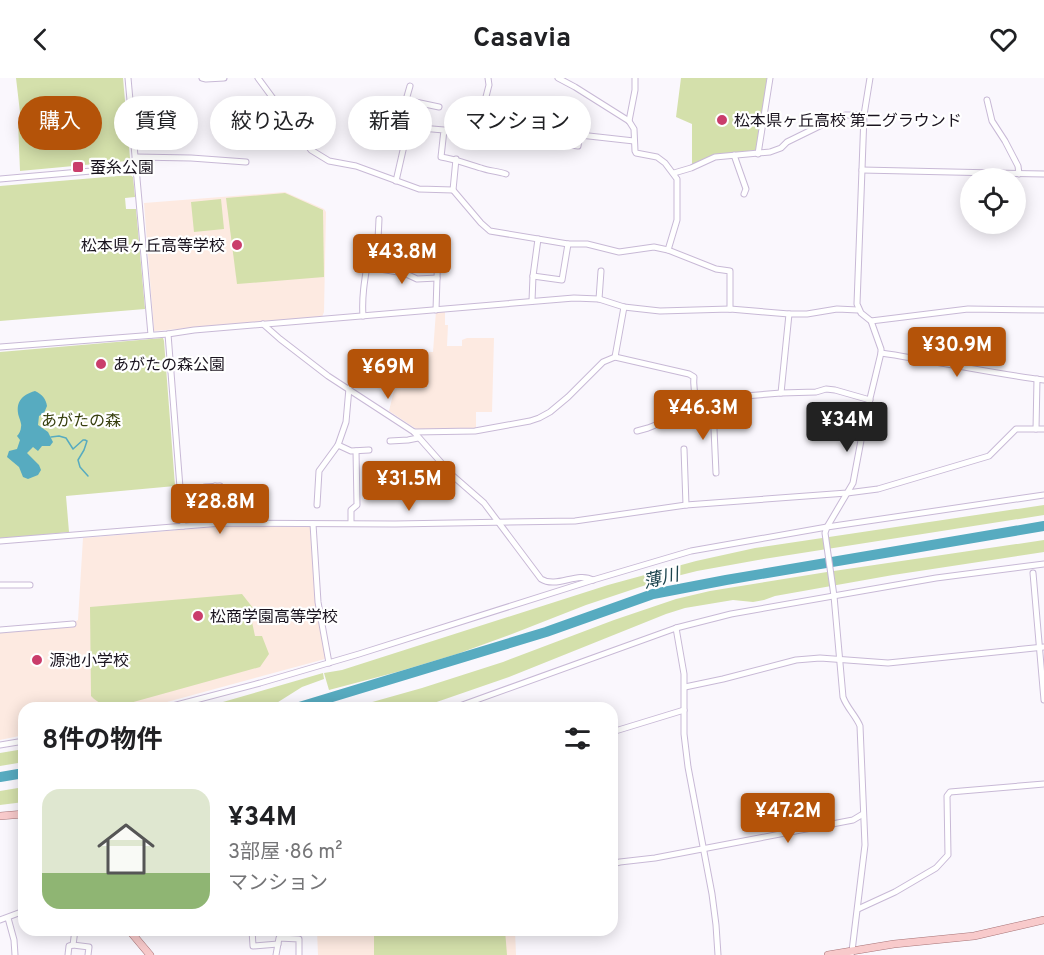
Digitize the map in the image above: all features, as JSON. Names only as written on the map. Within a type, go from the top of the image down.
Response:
[{"type":"main road","points":[[0,816],[18,814]]},
{"type":"main road","points":[[828,955],[852,953],[883,946],[974,936],[1044,920]]},
{"type":"main road","points":[[134,936],[150,955]]},
{"type":"street","points":[[128,78],[151,335]]},
{"type":"street","points":[[202,78],[224,78]]},
{"type":"street","points":[[258,78],[311,150],[329,161],[356,166],[422,190],[453,190]]},
{"type":"street","points":[[486,96],[488,78]]},
{"type":"street","points":[[558,78],[629,121],[634,129],[636,153],[657,157],[674,173],[677,179],[677,220],[668,250]]},
{"type":"street","points":[[629,121],[635,78]]},
{"type":"street","points":[[758,154],[770,78]]},
{"type":"street","points":[[858,310],[857,269],[864,115],[870,78]]},
{"type":"street","points":[[407,96],[410,86]]},
{"type":"street","points":[[987,100],[992,121],[1018,168]]},
{"type":"street","points":[[432,106],[439,107]]},
{"type":"street","points":[[674,173],[715,157],[770,152],[838,117],[864,115]]},
{"type":"street","points":[[432,129],[444,130],[441,157],[456,159],[483,169],[506,174]]},
{"type":"street","points":[[591,136],[634,141]]},
{"type":"street","points":[[396,181],[403,150]]},
{"type":"street","points":[[734,156],[746,189],[744,194]]},
{"type":"street","points":[[136,157],[246,162]]},
{"type":"street","points":[[456,159],[453,190],[490,231],[568,244],[588,243],[619,252],[654,247],[668,250],[700,264],[730,271],[729,309]]},
{"type":"street","points":[[0,179],[136,167]]},
{"type":"street","points":[[862,170],[960,172]]},
{"type":"street","points":[[1026,174],[1044,174]]},
{"type":"street","points":[[378,240],[379,219]]},
{"type":"street","points":[[363,316],[363,290],[371,239],[403,240],[420,245],[436,246],[438,249],[436,310]]},
{"type":"street","points":[[532,301],[538,239]]},
{"type":"street","points":[[533,276],[562,280],[568,244]]},
{"type":"street","points":[[368,267],[404,273],[417,279],[437,278]]},
{"type":"street","points":[[598,299],[601,271]]},
{"type":"street","points":[[0,347],[574,298],[598,299],[624,307],[660,311],[729,309],[807,314],[837,309],[858,310],[871,321],[881,353],[856,476],[826,530],[843,697],[860,726],[865,845],[852,953]]},
{"type":"street","points":[[615,357],[624,307]]},
{"type":"street","points":[[871,321],[968,309],[1044,310]]},
{"type":"street","points":[[781,393],[789,314]]},
{"type":"street","points":[[263,324],[328,376],[414,432],[453,476],[484,503],[546,582],[587,577],[593,580]]},
{"type":"street","points":[[168,334],[183,526]]},
{"type":"street","points":[[881,353],[945,363],[970,370],[1044,380]]},
{"type":"street","points":[[414,432],[476,431],[539,418],[550,412],[603,362],[615,357],[689,374],[693,377],[699,405],[703,408]]},
{"type":"street","points":[[1036,429],[1037,379]]},
{"type":"street","points":[[317,505],[319,471],[338,445],[346,422],[349,388]]},
{"type":"street","points":[[637,431],[703,408],[713,407],[732,398],[816,392],[826,389],[870,400]]},
{"type":"street","points":[[713,407],[716,473]]},
{"type":"street","points":[[0,542],[222,523],[575,521],[686,505],[847,494],[878,489],[988,456],[1017,429],[1044,429]]},
{"type":"street","points":[[390,441],[418,438]]},
{"type":"street","points":[[338,445],[351,451],[369,450]]},
{"type":"street","points":[[684,449],[686,505]]},
{"type":"street","points":[[351,523],[351,510],[357,505],[356,451]]},
{"type":"street","points":[[205,487],[218,486],[222,523]]},
{"type":"street","points":[[188,702],[372,651],[691,551],[1044,495]]},
{"type":"street","points":[[313,524],[318,602],[329,663]]},
{"type":"street","points":[[471,702],[676,628],[731,614],[833,593],[1041,564]]},
{"type":"street","points":[[1033,573],[1041,564]]},
{"type":"street","points":[[1028,566],[1033,573],[1044,700]]},
{"type":"street","points":[[0,585],[30,585]]},
{"type":"street","points":[[0,630],[73,624]]},
{"type":"street","points":[[676,628],[683,661],[687,767],[716,925],[718,955]]},
{"type":"street","points":[[685,687],[796,660],[820,658],[888,663],[1041,648]]},
{"type":"street","points":[[618,730],[684,710]]},
{"type":"street","points":[[0,745],[18,742]]},
{"type":"street","points":[[858,909],[895,892],[936,868],[948,855],[947,796],[950,792],[1044,784]]},
{"type":"street","points":[[618,862],[655,858],[853,820],[863,814]]},
{"type":"street","points":[[0,920],[18,914]]},
{"type":"street","points":[[8,918],[14,940],[15,955]]},
{"type":"street","points":[[73,945],[74,936]]},
{"type":"street","points":[[252,936],[253,946],[278,944]]},
{"type":"street","points":[[276,955],[279,938],[299,939],[299,955]]},
{"type":"street","points":[[68,955],[69,946],[73,945],[89,947],[88,955]]},
{"type":"shaded area","name":"松本県ヶ丘高等学校","points":[[285,192],[324,209],[326,212],[324,312],[322,317],[154,331],[144,203]]},
{"type":"shaded area","points":[[436,311],[445,311],[445,325],[448,325],[447,346],[462,346],[462,340],[467,338],[494,338],[492,412],[476,412],[476,430],[418,430],[389,411],[399,369],[391,367],[394,354],[433,352]]},
{"type":"shaded area","name":"松商学園高等学校","points":[[228,526],[310,526],[325,659],[167,702],[18,702],[18,736],[0,740],[0,633],[74,627],[74,622],[78,620],[83,538]]},
{"type":"shaded area","points":[[317,936],[515,936],[516,955],[318,955]]},
{"type":"green space","points":[[16,78],[123,78],[125,96],[114,96],[114,150],[129,150],[130,158],[127,161],[20,171],[19,150],[102,150],[102,96],[18,96]]},
{"type":"green space","name":"松本県ヶ丘高校 第二グラウンド","points":[[681,78],[767,78],[757,150],[720,154],[692,165],[692,124],[676,117]]},
{"type":"green space","points":[[130,175],[133,177],[135,197],[125,198],[126,209],[136,209],[145,309],[0,321],[0,186]]},
{"type":"green space","points":[[285,193],[323,210],[324,277],[237,284],[226,198]]},
{"type":"green space","points":[[221,199],[224,229],[194,232],[191,202]]},
{"type":"green space","name":"あがたの森","points":[[163,338],[175,486],[66,496],[69,532],[0,539],[0,352]]},
{"type":"green space","points":[[1044,505],[1044,515],[758,560],[661,580],[586,605],[457,654],[329,690],[324,673],[342,670],[608,585],[696,561],[755,548]]},
{"type":"green space","points":[[1044,540],[1044,552],[893,575],[753,602],[733,600],[685,608],[509,677],[436,702],[372,702],[503,662],[676,599],[710,591]]},
{"type":"green space","points":[[242,594],[253,608],[249,608],[255,636],[262,636],[269,654],[260,667],[133,702],[97,702],[91,696],[90,607]]},
{"type":"green space","points":[[323,673],[324,679],[302,687],[278,702],[223,702]]},
{"type":"green space","points":[[18,750],[18,763],[0,766],[0,753]]},
{"type":"green space","points":[[18,788],[18,803],[0,805],[0,791]]},
{"type":"green space","points":[[374,936],[505,936],[507,955],[374,955]]},
{"type":"water","points":[[35,391],[43,397],[47,406],[44,413],[39,416],[38,425],[48,432],[53,442],[50,446],[42,446],[38,451],[33,447],[27,453],[41,470],[38,475],[28,479],[23,477],[19,467],[7,457],[9,451],[17,449],[20,440],[17,436],[21,426],[18,412],[20,400]]},
{"type":"waterway","points":[[51,437],[66,438],[73,449],[83,440],[87,441],[78,460],[80,467],[88,476]]},
{"type":"waterway","name":"薄川","points":[[316,702],[546,632],[653,594],[1044,526]]},
{"type":"waterway","name":"薄川","points":[[0,777],[18,774]]},
{"type":"place","name":"松本県ヶ丘高校 第二グラウンド","points":[[722,120]]},
{"type":"place","name":"蚕糸公園","points":[[78,167]]},
{"type":"place","name":"松本県ヶ丘高等学校","points":[[237,245]]},
{"type":"place","name":"あがたの森公園","points":[[101,364]]},
{"type":"place","name":"松商学園高等学校","points":[[198,616]]},
{"type":"place","name":"源池小学校","points":[[37,660]]}]
